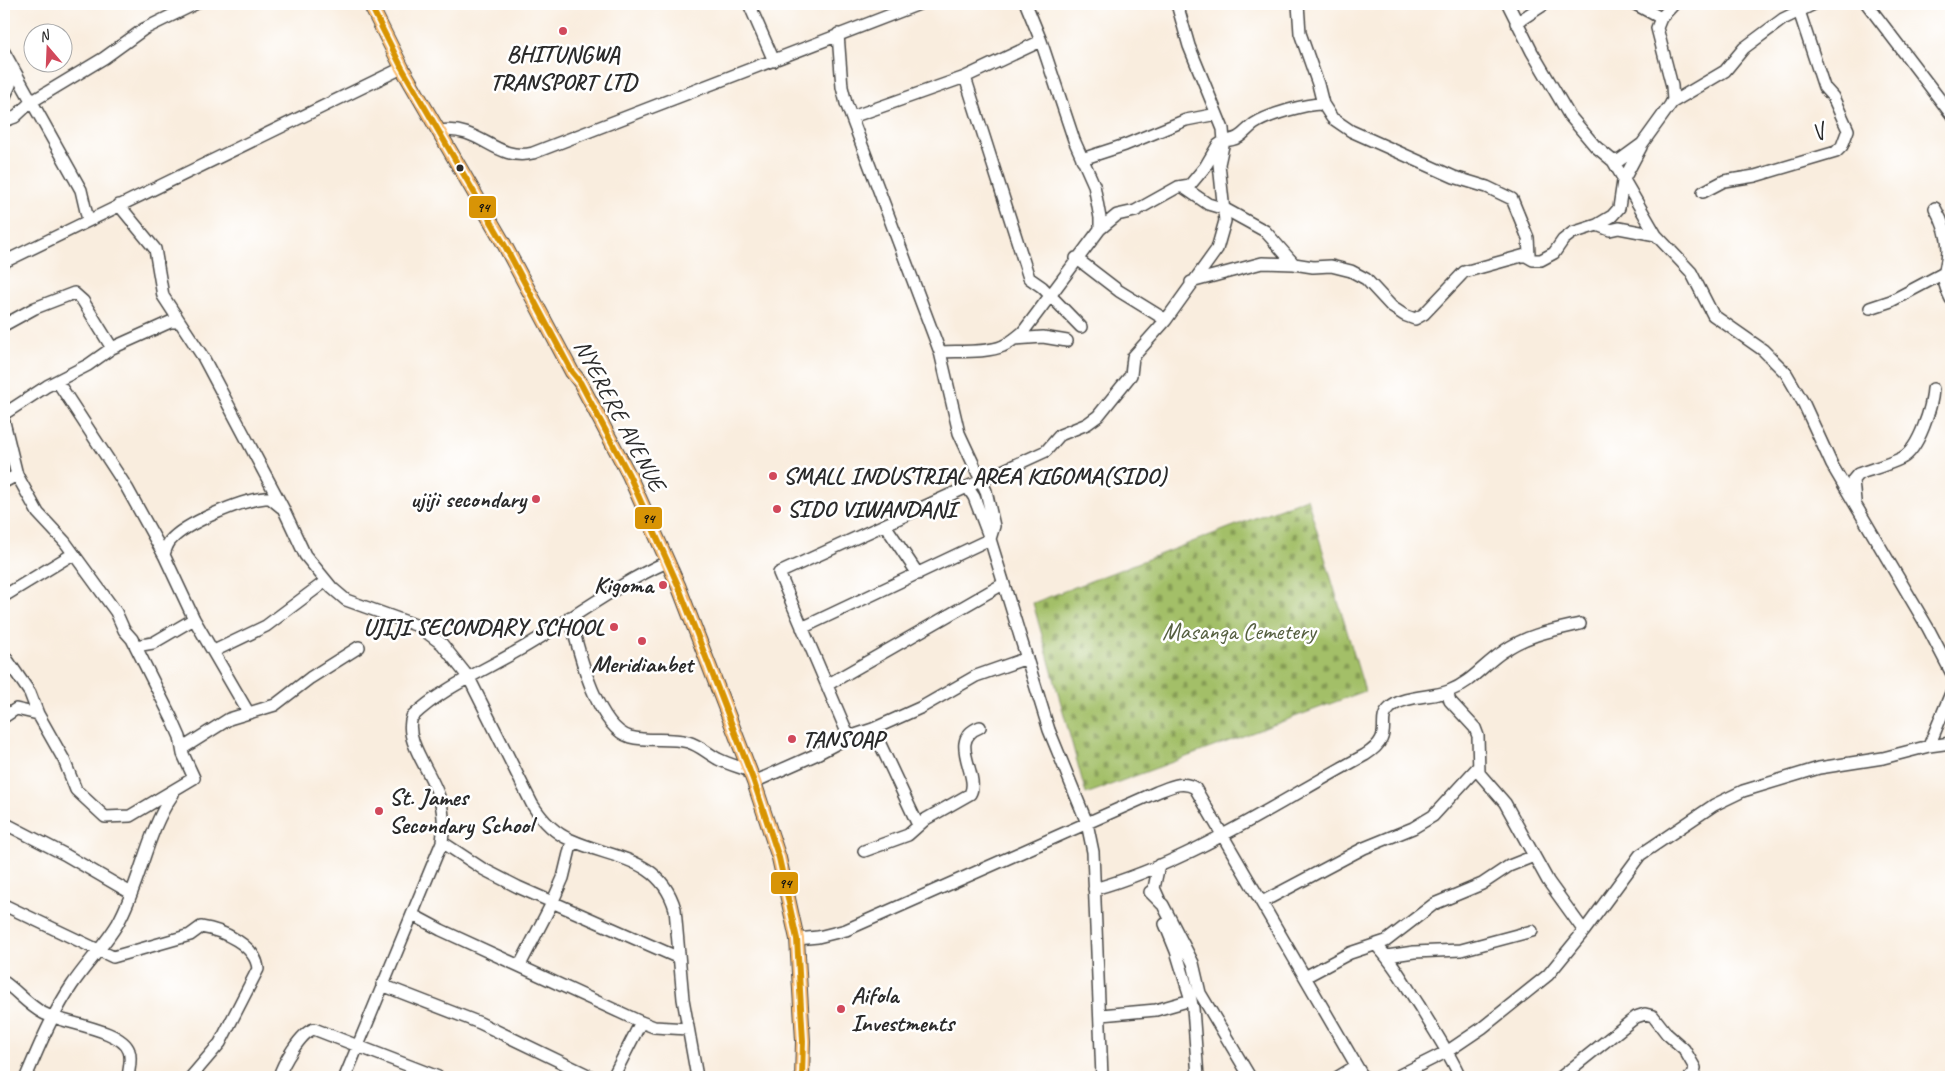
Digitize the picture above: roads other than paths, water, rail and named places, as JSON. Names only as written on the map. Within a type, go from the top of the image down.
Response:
[{"type":"main road","name":"NYERERE AVENUE","points":[[370,4],[402,68],[504,244],[572,372],[580,382],[612,440],[667,562],[752,776],[779,858],[797,938],[803,1041],[802,1077]]},
{"type":"street","points":[[4,121],[15,117],[31,102],[104,58],[144,29],[195,4]]},
{"type":"street","points":[[749,4],[774,61]]},
{"type":"street","points":[[439,130],[468,132],[509,154],[524,155],[631,117],[838,34],[919,4]]},
{"type":"street","points":[[1026,4],[1041,41],[1082,159],[1094,185],[1099,203],[1100,229]]},
{"type":"street","points":[[849,738],[779,573],[1046,451],[1060,435],[1087,424],[1098,416],[1116,391],[1131,375],[1133,357],[1166,320],[1191,282],[1210,260],[1224,228],[1225,209],[1219,164],[1224,140],[1223,129],[1189,46],[1177,4]]},
{"type":"street","points":[[1191,282],[1262,263],[1294,264],[1313,268],[1331,266],[1351,271],[1366,279],[1404,315],[1415,319],[1434,305],[1464,272],[1529,254],[1530,249],[1512,199],[1487,187],[1438,170],[1351,131],[1332,118],[1323,104],[1300,33],[1298,4]]},
{"type":"street","points":[[1508,4],[1516,23],[1569,115],[1595,146],[1613,161],[1656,235],[1691,272],[1713,315],[1763,350],[1786,373],[1804,404],[1832,465],[1928,628],[1951,672]]},
{"type":"street","points":[[1516,23],[1545,4]]},
{"type":"street","points":[[1635,4],[1661,18]]},
{"type":"street","points":[[1672,103],[1672,86],[1657,33],[1661,18],[1674,4]]},
{"type":"street","points":[[1526,256],[1533,260],[1549,256],[1572,234],[1597,225],[1612,216],[1618,208],[1623,181],[1642,144],[1672,103],[1725,71],[1744,48],[1784,18],[1814,4]]},
{"type":"street","points":[[1866,4],[1951,114]]},
{"type":"street","name":"V","points":[[1703,192],[1724,181],[1755,176],[1827,155],[1836,152],[1842,146],[1848,130],[1840,109],[1824,86],[1800,11]]},
{"type":"street","points":[[802,628],[990,539],[994,526],[982,480],[966,452],[959,433],[940,352],[842,87],[838,34]]},
{"type":"street","points":[[852,117],[965,77],[1041,41]]},
{"type":"street","points":[[4,52],[43,126],[81,190],[88,220]]},
{"type":"street","points":[[4,258],[88,220],[402,68]]},
{"type":"street","points":[[4,98],[10,85],[13,69]]},
{"type":"street","points":[[965,77],[1013,227],[1021,259],[1029,278],[1081,327]]},
{"type":"street","points":[[1308,105],[1317,98],[1320,92]]},
{"type":"street","points":[[940,352],[1002,347],[1022,332],[1076,258],[1100,229],[1117,215],[1134,211],[1193,182],[1205,168],[1218,145],[1224,140],[1236,140],[1261,120],[1308,105],[1323,104]]},
{"type":"street","points":[[1082,159],[1132,143],[1186,120],[1217,114]]},
{"type":"street","points":[[15,117],[32,120],[43,126]]},
{"type":"street","points":[[1613,161],[1620,160],[1642,144]]},
{"type":"street","points":[[1183,187],[1208,204],[1225,209],[1265,231],[1294,264]]},
{"type":"street","points":[[119,205],[155,249],[160,287],[178,322],[203,357],[283,508],[305,555],[326,581],[346,600],[418,626],[442,644],[469,678],[536,811],[544,822],[572,841],[631,861],[660,878],[671,896],[675,909],[678,958],[688,1029],[698,1077]]},
{"type":"street","points":[[1936,208],[1944,226],[1947,241],[1947,257],[1942,274],[1949,295]]},
{"type":"street","points":[[1224,228],[1242,220]]},
{"type":"street","points":[[1597,225],[1610,230],[1619,228],[1656,235]]},
{"type":"street","points":[[1076,258],[1119,291],[1166,320]]},
{"type":"street","points":[[1870,308],[1891,301],[1942,274]]},
{"type":"street","points":[[1928,280],[1949,295]]},
{"type":"street","points":[[4,325],[34,308],[74,293],[83,301],[112,348]]},
{"type":"street","points":[[4,414],[57,381],[88,365],[112,348],[170,322],[178,322]]},
{"type":"street","points":[[1014,339],[1043,337],[1067,341]]},
{"type":"street","points":[[57,381],[127,488],[164,555],[194,619],[248,712]]},
{"type":"street","points":[[1856,503],[1853,480],[1858,474],[1902,458],[1912,448],[1926,421],[1933,389]]},
{"type":"street","points":[[4,422],[17,474],[38,513],[65,542],[116,612],[136,646],[172,719],[183,748],[183,754],[194,778],[130,816],[104,817],[76,790],[64,760],[38,714],[30,693],[4,654]]},
{"type":"street","points":[[4,482],[17,474]]},
{"type":"street","points":[[968,488],[974,497],[990,539],[1049,730],[1087,823],[1093,852],[1101,1014],[1102,1077]]},
{"type":"street","points":[[164,555],[170,541],[182,531],[234,504],[270,498],[283,508]]},
{"type":"street","points":[[885,525],[918,574]]},
{"type":"street","points":[[4,596],[73,554]]},
{"type":"street","points":[[345,1077],[442,842],[444,820],[440,799],[411,737],[410,724],[412,717],[425,706],[469,678],[520,650],[570,617],[667,562]]},
{"type":"street","points":[[214,651],[266,626],[304,600],[326,581]]},
{"type":"street","points":[[827,685],[1003,584]]},
{"type":"street","points":[[570,617],[596,700],[616,730],[629,737],[686,742],[707,751],[720,760],[752,776],[815,755],[849,738],[922,707],[976,676],[1027,658]]},
{"type":"street","points":[[136,646],[153,644],[194,619]]},
{"type":"street","points":[[1094,889],[1159,865],[1223,834],[1375,750],[1384,738],[1385,717],[1392,707],[1447,692],[1475,677],[1493,659],[1520,642],[1534,636],[1580,624]]},
{"type":"street","points":[[144,662],[153,644]]},
{"type":"street","points":[[183,748],[223,722],[248,712],[269,708],[310,678],[359,647]]},
{"type":"street","points":[[1447,692],[1450,701],[1475,728],[1478,736],[1477,768],[1505,804],[1560,900],[1584,931]]},
{"type":"street","points":[[1929,746],[1937,732],[1951,693]]},
{"type":"street","points":[[6,713],[16,709],[38,714]]},
{"type":"street","points":[[1937,732],[1951,717]]},
{"type":"street","points":[[864,851],[908,835],[918,825],[959,802],[972,791],[973,786],[965,756],[965,743],[972,732],[980,727]]},
{"type":"street","points":[[873,729],[918,825]]},
{"type":"street","points":[[1396,1077],[1448,1051],[1482,1028],[1548,975],[1584,931],[1640,855],[1714,805],[1743,791],[1819,768],[1883,758],[1929,746],[1951,743]]},
{"type":"street","points":[[1262,902],[1364,848],[1413,828],[1439,810],[1477,768]]},
{"type":"street","points":[[797,938],[818,937],[846,930],[1156,792],[1181,784],[1188,784],[1195,788],[1223,834],[1363,1077]]},
{"type":"street","points":[[26,1077],[52,1016],[98,949],[117,925],[131,893],[151,834],[164,807],[176,790]]},
{"type":"street","points":[[4,823],[64,854],[131,893]]},
{"type":"street","points":[[520,965],[563,878],[572,841]]},
{"type":"street","points":[[442,842],[483,869],[552,903],[678,958]]},
{"type":"street","points":[[1305,977],[1350,953],[1376,945],[1397,934],[1434,904],[1482,884],[1509,866],[1534,856]]},
{"type":"street","points":[[1159,865],[1154,888],[1192,963],[1198,1077]]},
{"type":"street","points":[[1141,872],[1176,951],[1195,1000],[1250,1077]]},
{"type":"street","points":[[1150,892],[1159,900]]},
{"type":"street","points":[[4,905],[73,940],[118,957],[190,935],[201,927],[208,928],[238,942],[251,952],[257,962],[258,969],[239,1009],[220,1043],[191,1077]]},
{"type":"street","points":[[413,915],[441,930],[641,1022],[654,1026],[688,1029]]},
{"type":"street","points":[[1387,956],[1414,952],[1461,950],[1532,931]]},
{"type":"street","points":[[1376,945],[1387,956],[1448,1051],[1460,1077]]},
{"type":"street","points":[[4,982],[43,1013],[82,1024],[117,1039],[130,1052],[128,1077]]},
{"type":"street","points":[[382,985],[480,1023],[592,1077]]},
{"type":"street","points":[[1101,1014],[1156,1010],[1195,1000]]},
{"type":"street","points":[[1561,1077],[1636,1017],[1645,1014],[1653,1016],[1667,1034],[1684,1049],[1695,1068],[1693,1075],[1690,1077]]},
{"type":"street","points":[[613,1077],[641,1022]]},
{"type":"street","points":[[279,1077],[296,1045],[309,1030],[320,1031],[338,1040],[359,1046],[438,1077]]},
{"type":"street","points":[[1338,1077],[1356,1066]]},
{"type":"place","name":"BHITUNGWA TRANSPORT LTD","points":[[563,31]]},
{"type":"place","name":"SMALL INDUSTRIAL AREA KIGOMA(SIDO)","points":[[773,476]]},
{"type":"place","name":"ujiji secondary","points":[[536,499]]},
{"type":"place","name":"SIDO VIWANDANI","points":[[777,509]]},
{"type":"place","name":"Kigoma","points":[[663,585]]},
{"type":"place","name":"UJIJI SECONDARY SCHOOL","points":[[614,627]]},
{"type":"place","name":"Meridianbet","points":[[642,641]]},
{"type":"place","name":"TANSOAP","points":[[792,739]]},
{"type":"place","name":"St. James Secondary School","points":[[379,811]]},
{"type":"place","name":"Aifola Investments","points":[[841,1009]]},
{"type":"park label","name":"Masanga Cemetery","points":[[1239,631]]}]
